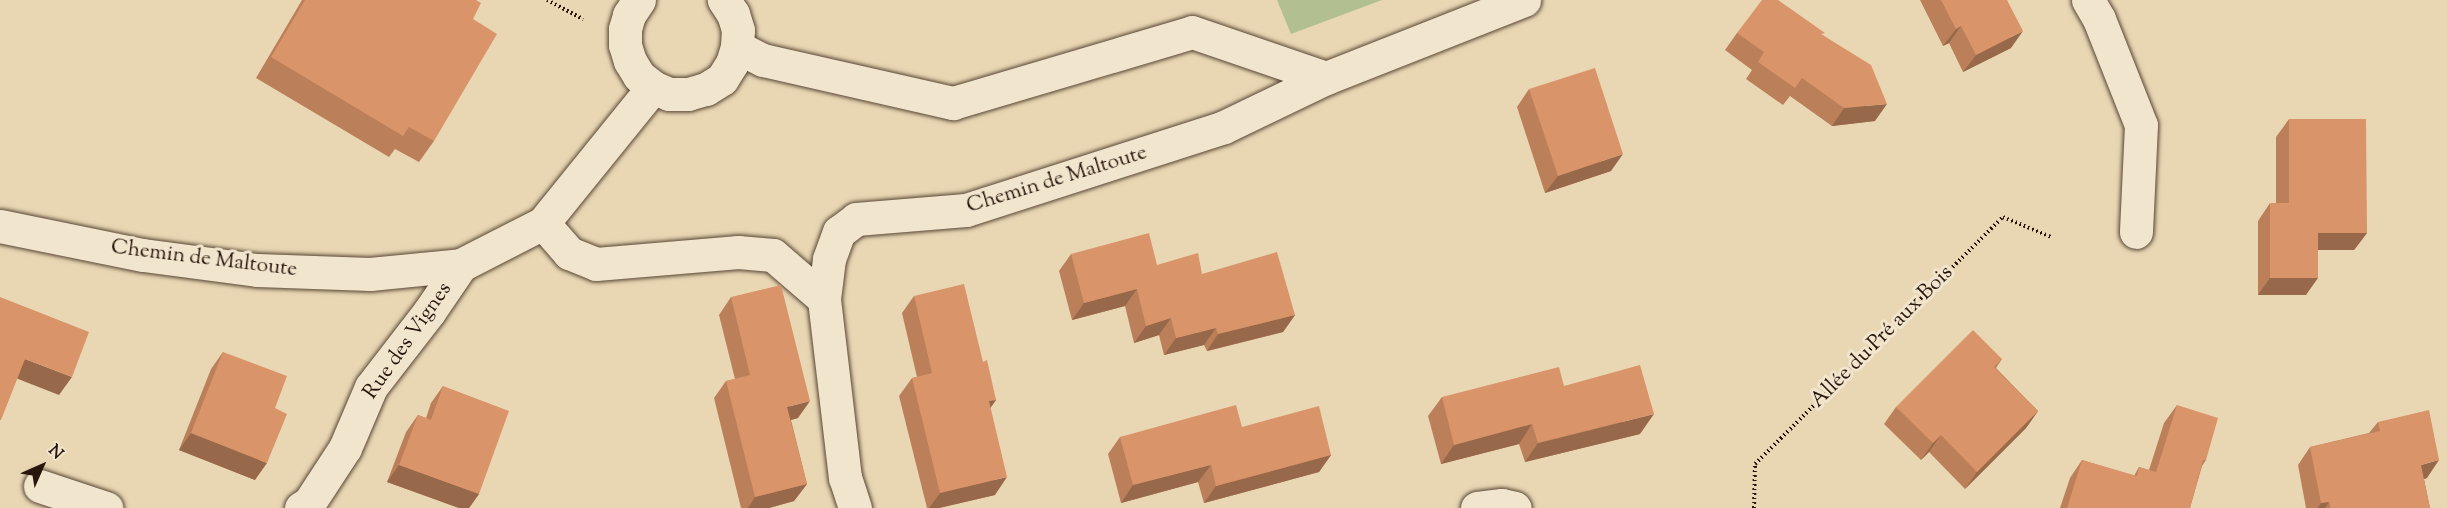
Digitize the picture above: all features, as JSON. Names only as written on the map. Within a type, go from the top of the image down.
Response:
[{"type":"street","points":[[638,0],[625,29],[625,45],[630,61],[639,76],[653,87],[669,94],[688,94],[706,89],[722,79],[732,63],[737,47],[738,30],[730,2]]},
{"type":"street","name":"Chemin de Maltoute","points":[[855,508],[845,478],[824,299],[829,259],[839,232],[856,219],[966,210],[1224,127],[1326,78],[1524,0]]},
{"type":"street","points":[[2088,0],[2099,19],[2140,125],[2136,232]]},
{"type":"street","points":[[737,47],[762,60],[953,103],[1192,32],[1326,78]]},
{"type":"street","name":"Chemin de Maltoute","points":[[0,226],[143,255],[257,270],[370,274],[461,265],[543,223],[653,87]]},
{"type":"street","points":[[543,223],[569,253],[596,264],[738,252],[773,255],[824,299]]},
{"type":"street","name":"Rue des Vignes","points":[[301,508],[309,503],[345,448],[371,387],[429,312],[461,265]]},
{"type":"street","points":[[40,486],[106,508]]},
{"type":"street","points":[[1477,508],[1502,505],[1515,508]]},
{"type":"path","name":"Allée du Pré aux Bois","points":[[1754,508],[1755,464],[2003,217],[2051,237]]},
{"type":"green space","points":[[1277,0],[1382,0],[1291,34]]},
{"type":"building","points":[[305,0],[476,0],[481,3],[473,19],[497,34],[434,141],[409,127],[403,136],[271,57]]},
{"type":"building","points":[[1762,0],[1778,0],[1825,33],[1821,34],[1871,65],[1887,104],[1844,108],[1802,78],[1795,88],[1758,62],[1764,52],[1737,33]]},
{"type":"building","points":[[1941,0],[2007,0],[2023,31],[1976,55],[1961,26],[1956,29]]},
{"type":"building","points":[[1595,68],[1623,154],[1558,176],[1529,89]]},
{"type":"building","points":[[2289,119],[2366,119],[2367,233],[2318,233],[2318,278],[2270,278],[2270,203],[2289,203]]},
{"type":"building","points":[[1149,233],[1157,265],[1198,253],[1202,274],[1277,252],[1295,315],[1218,334],[1216,328],[1176,338],[1171,318],[1146,326],[1137,289],[1084,303],[1071,254]]},
{"type":"building","points":[[964,284],[983,362],[987,360],[996,400],[989,401],[1007,477],[940,493],[912,378],[932,373],[914,296]]},
{"type":"building","points":[[781,285],[810,401],[787,407],[807,484],[755,497],[726,381],[750,375],[731,297]]},
{"type":"building","points":[[0,297],[89,332],[72,377],[25,359],[1,420],[0,420]]},
{"type":"building","points":[[1973,330],[2002,359],[1994,367],[2038,411],[1977,472],[1941,435],[1933,443],[1896,407]]},
{"type":"building","points":[[223,352],[287,376],[275,408],[287,414],[267,463],[191,433]]},
{"type":"building","points":[[1640,365],[1654,414],[1538,443],[1532,424],[1454,445],[1442,397],[1559,367],[1564,386]]},
{"type":"building","points":[[443,386],[509,411],[479,494],[399,465],[418,415],[431,420]]},
{"type":"building","points":[[1236,405],[1242,427],[1319,406],[1331,455],[1216,486],[1211,465],[1133,485],[1120,437]]},
{"type":"building","points":[[2177,405],[2218,418],[2206,460],[2203,460],[2190,508],[2067,508],[2082,460],[2137,476],[2139,467],[2156,472]]},
{"type":"building","points":[[2429,410],[2439,460],[2421,465],[2430,508],[2331,508],[2329,502],[2321,503],[2310,447],[2380,431],[2378,422]]}]
